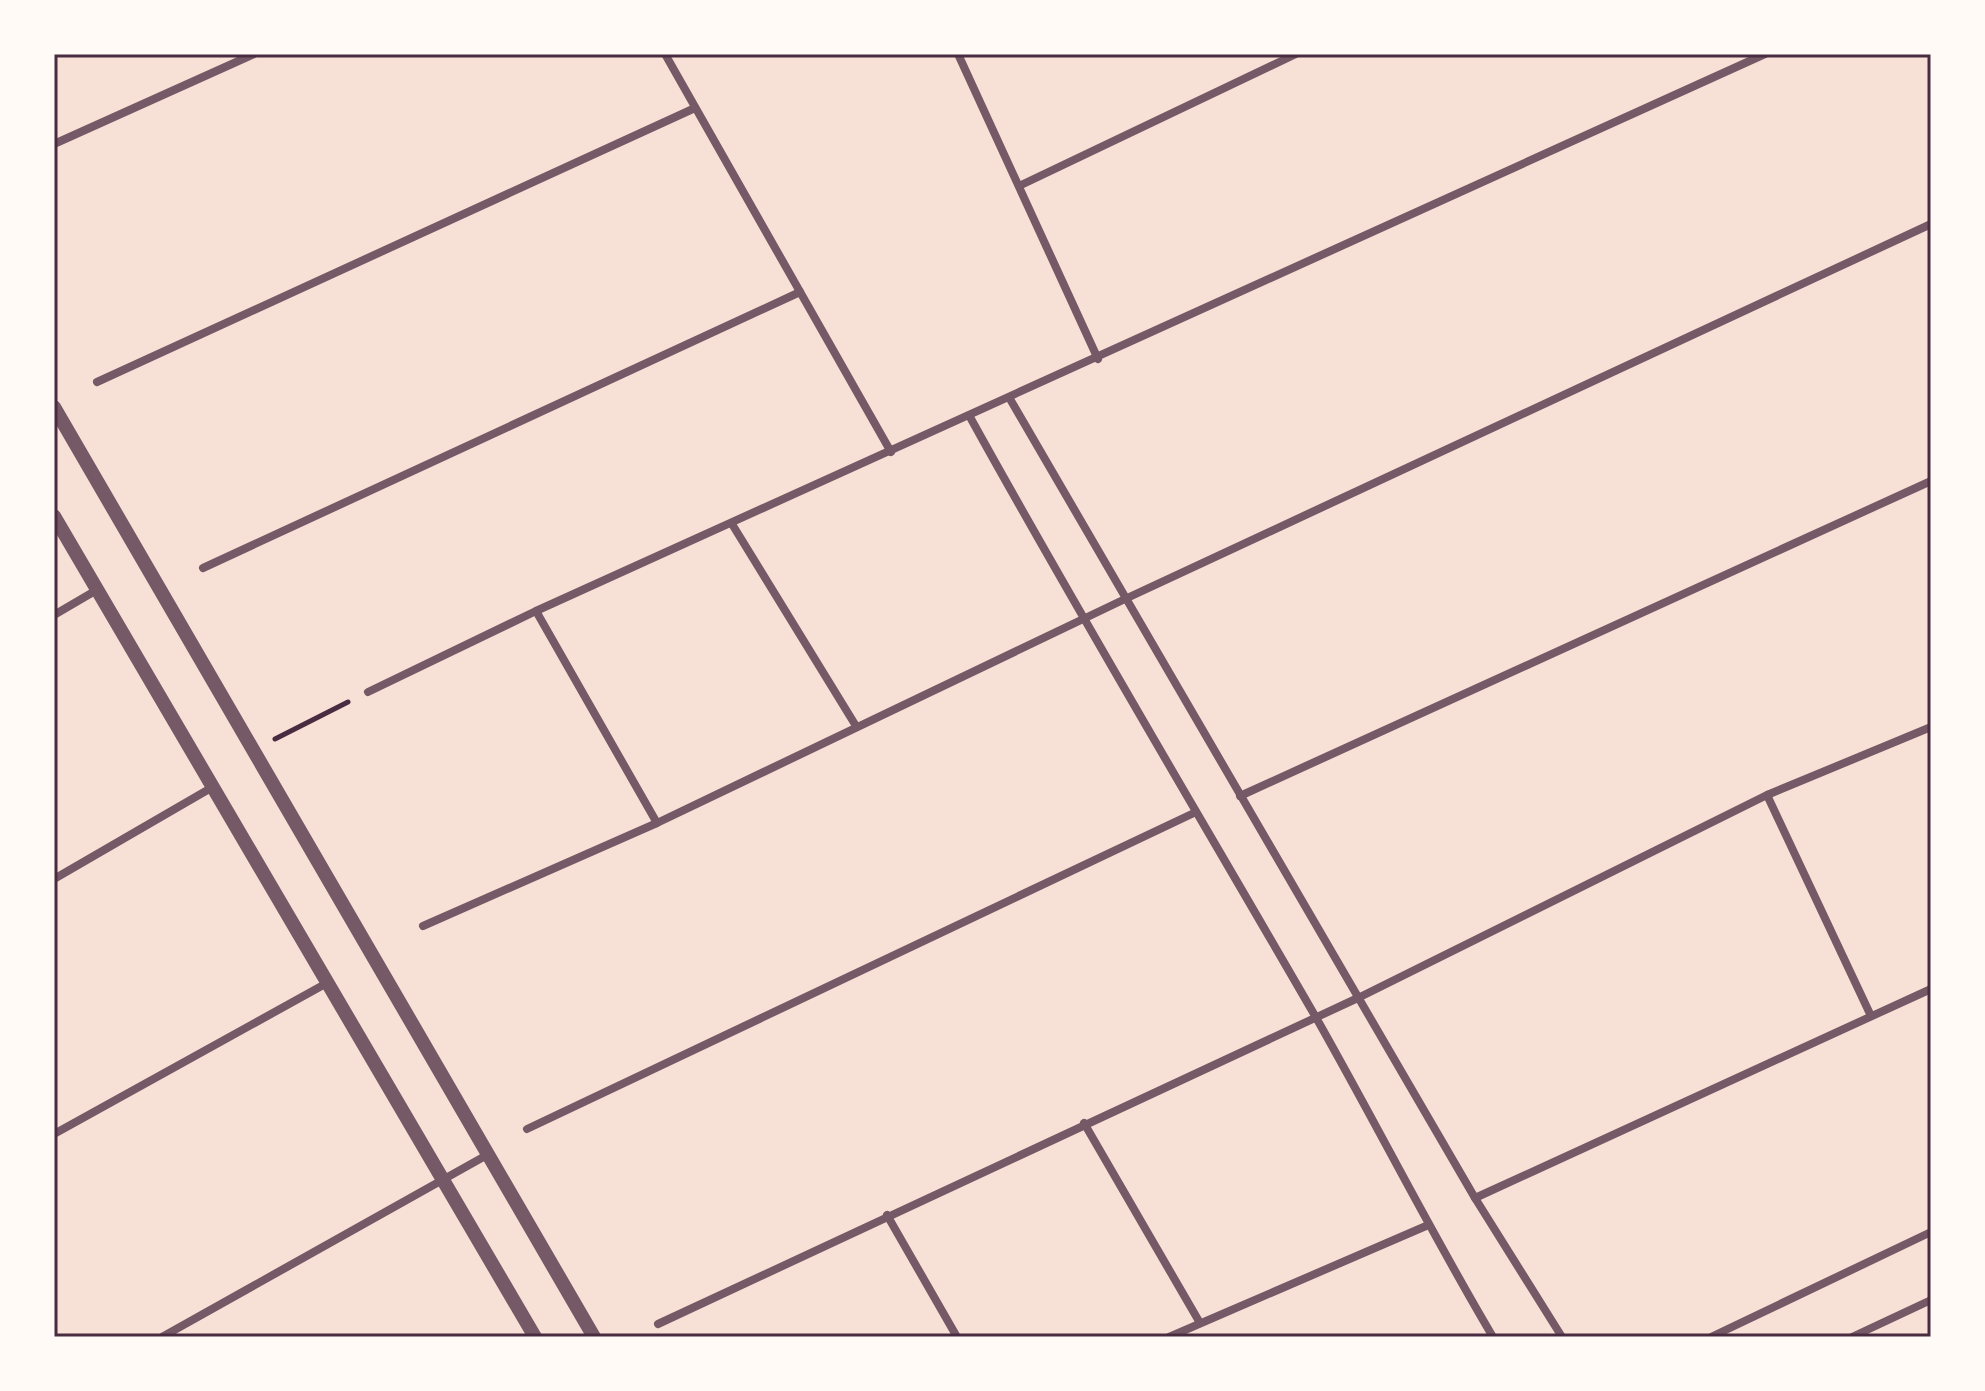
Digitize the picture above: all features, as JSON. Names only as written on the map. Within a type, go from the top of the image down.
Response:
[{"type":"street","points":[[54,144],[254,54]]},
{"type":"street","points":[[665,54],[891,452]]},
{"type":"street","points":[[958,54],[1098,359]]},
{"type":"street","points":[[1019,186],[1296,54]]},
{"type":"street","points":[[368,692],[536,611],[1010,399],[1765,54]]},
{"type":"street","points":[[97,382],[695,108]]},
{"type":"street","points":[[423,926],[657,823],[1125,599],[1931,224]]},
{"type":"street","points":[[203,568],[800,292]]},
{"type":"street","points":[[1010,399],[1475,1198],[1562,1337]]},
{"type":"street","points":[[54,407],[594,1337]]},
{"type":"street","points":[[970,417],[1082,621],[1315,1017],[1426,1226],[1493,1337]]},
{"type":"street","points":[[1240,796],[1931,481]]},
{"type":"street","points":[[54,516],[95,591],[535,1337]]},
{"type":"street","points":[[732,524],[856,726]]},
{"type":"street","points":[[54,615],[95,591]]},
{"type":"street","points":[[536,611],[657,823]]},
{"type":"street","points":[[658,1324],[1360,997],[1767,795],[1931,727]]},
{"type":"street","points":[[54,879],[211,788]]},
{"type":"street","points":[[1767,795],[1871,1016]]},
{"type":"street","points":[[527,1129],[1196,812]]},
{"type":"street","points":[[54,1134],[327,983]]},
{"type":"street","points":[[1475,1198],[1931,989]]},
{"type":"street","points":[[1084,1123],[1200,1323]]},
{"type":"street","points":[[162,1337],[487,1155]]},
{"type":"street","points":[[887,1215],[957,1337]]},
{"type":"street","points":[[1169,1337],[1426,1226]]},
{"type":"street","points":[[1711,1337],[1931,1232]]},
{"type":"street","points":[[1852,1337],[1931,1300]]},
{"type":"path","points":[[253,750],[368,692]]}]
